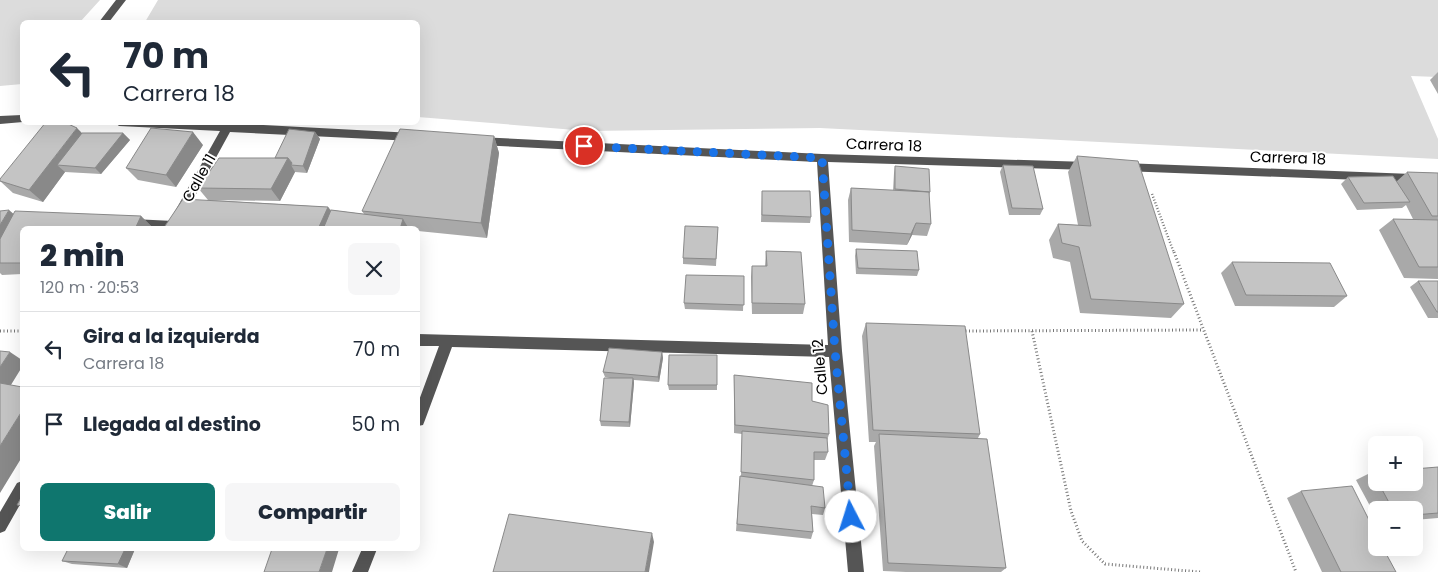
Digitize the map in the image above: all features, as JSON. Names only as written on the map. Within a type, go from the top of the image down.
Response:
[{"type":"street","points":[[105,20],[120,0]]},
{"type":"street","points":[[0,120],[20,119]]},
{"type":"street","points":[[173,125],[425,138]]},
{"type":"street","name":"Calle 11","points":[[173,226],[227,128]]},
{"type":"street","name":"Carrera 18","points":[[465,140],[822,158],[1438,179]]},
{"type":"street","name":"Calle 12","points":[[822,158],[835,351],[856,572]]},
{"type":"street","points":[[119,223],[151,226]]},
{"type":"street","points":[[420,340],[835,351]]},
{"type":"street","points":[[420,415],[448,341]]},
{"type":"street","points":[[0,526],[20,491]]},
{"type":"street","points":[[360,572],[368,551]]},
{"type":"path","points":[[1142,168],[1296,572]]},
{"type":"path","points":[[952,331],[1203,330]]},
{"type":"path","points":[[0,331],[20,331]]},
{"type":"path","points":[[1032,331],[1071,511],[1082,541],[1105,564],[1200,572]]},
{"type":"shaded area","points":[[0,0],[100,0],[82,20],[20,20],[20,84],[0,86]]},
{"type":"shaded area","points":[[158,0],[1438,0],[1438,77],[1411,76],[1438,139],[1438,159],[820,128],[587,131],[420,117],[420,20],[146,20]]},
{"type":"building","points":[[44,125],[70,125],[77,128],[29,190],[0,181]]},
{"type":"building","points":[[151,128],[193,132],[166,175],[126,168]]},
{"type":"building","points":[[289,129],[315,132],[303,166],[291,165],[292,163],[288,158],[275,158]]},
{"type":"building","points":[[400,129],[494,136],[481,223],[362,211]]},
{"type":"building","points":[[82,133],[123,133],[95,168],[57,165]]},
{"type":"building","points":[[1077,156],[1138,161],[1184,304],[1091,299],[1079,247],[1062,243],[1058,224],[1091,226]]},
{"type":"building","points":[[219,158],[288,158],[271,189],[198,188]]},
{"type":"building","points":[[1003,165],[1033,166],[1043,209],[1012,208]]},
{"type":"building","points":[[895,166],[929,169],[930,192],[895,189]]},
{"type":"building","points":[[1407,172],[1438,173],[1438,216],[1432,216]]},
{"type":"building","points":[[1393,176],[1410,202],[1364,203],[1348,177]]},
{"type":"building","points":[[851,188],[929,192],[931,224],[916,223],[911,234],[852,230]]},
{"type":"building","points":[[762,191],[810,191],[811,217],[762,215]]},
{"type":"building","points":[[183,199],[328,207],[319,226],[165,226]]},
{"type":"building","points":[[9,210],[0,225],[0,211]]},
{"type":"building","points":[[331,210],[403,219],[401,226],[324,226]]},
{"type":"building","points":[[15,211],[141,216],[136,226],[20,226],[20,263],[0,263],[0,239]]},
{"type":"building","points":[[1393,219],[1438,220],[1438,267],[1419,267]]},
{"type":"building","points":[[685,226],[718,227],[716,259],[683,258]]},
{"type":"building","points":[[856,249],[917,251],[919,270],[858,268]]},
{"type":"building","points":[[766,251],[801,252],[805,304],[752,303],[752,266],[767,266]]},
{"type":"building","points":[[1232,262],[1330,263],[1347,296],[1246,295]]},
{"type":"building","points":[[686,275],[744,276],[744,305],[684,303]]},
{"type":"building","points":[[1418,281],[1438,281],[1438,312],[1437,312]]},
{"type":"building","points":[[866,323],[965,326],[980,434],[873,430]]},
{"type":"building","points":[[609,348],[662,352],[658,377],[603,372]]},
{"type":"building","points":[[0,351],[10,352],[0,367]]},
{"type":"building","points":[[669,355],[717,355],[717,385],[668,385]]},
{"type":"building","points":[[734,375],[812,383],[812,401],[828,405],[829,434],[735,425]]},
{"type":"building","points":[[604,378],[633,378],[629,422],[600,421]]},
{"type":"building","points":[[0,383],[20,387],[20,414],[0,446]]},
{"type":"building","points":[[742,431],[827,438],[828,452],[814,452],[814,480],[741,472]]},
{"type":"building","points":[[879,434],[987,439],[1006,568],[888,563]]},
{"type":"building","points":[[1438,467],[1438,513],[1423,514],[1423,501],[1388,501],[1383,491],[1423,491],[1423,468]]},
{"type":"building","points":[[740,476],[823,487],[825,508],[811,506],[813,532],[737,524]]},
{"type":"building","points":[[1352,486],[1368,518],[1368,556],[1387,556],[1396,572],[1341,572],[1301,491]]},
{"type":"building","points":[[509,514],[652,533],[645,572],[493,572]]},
{"type":"building","points":[[67,551],[124,551],[118,564],[62,561]]},
{"type":"building","points":[[271,551],[326,551],[319,572],[264,572]]},
{"type":"route","points":[[584,146],[822,158],[835,351],[851,517]]}]
